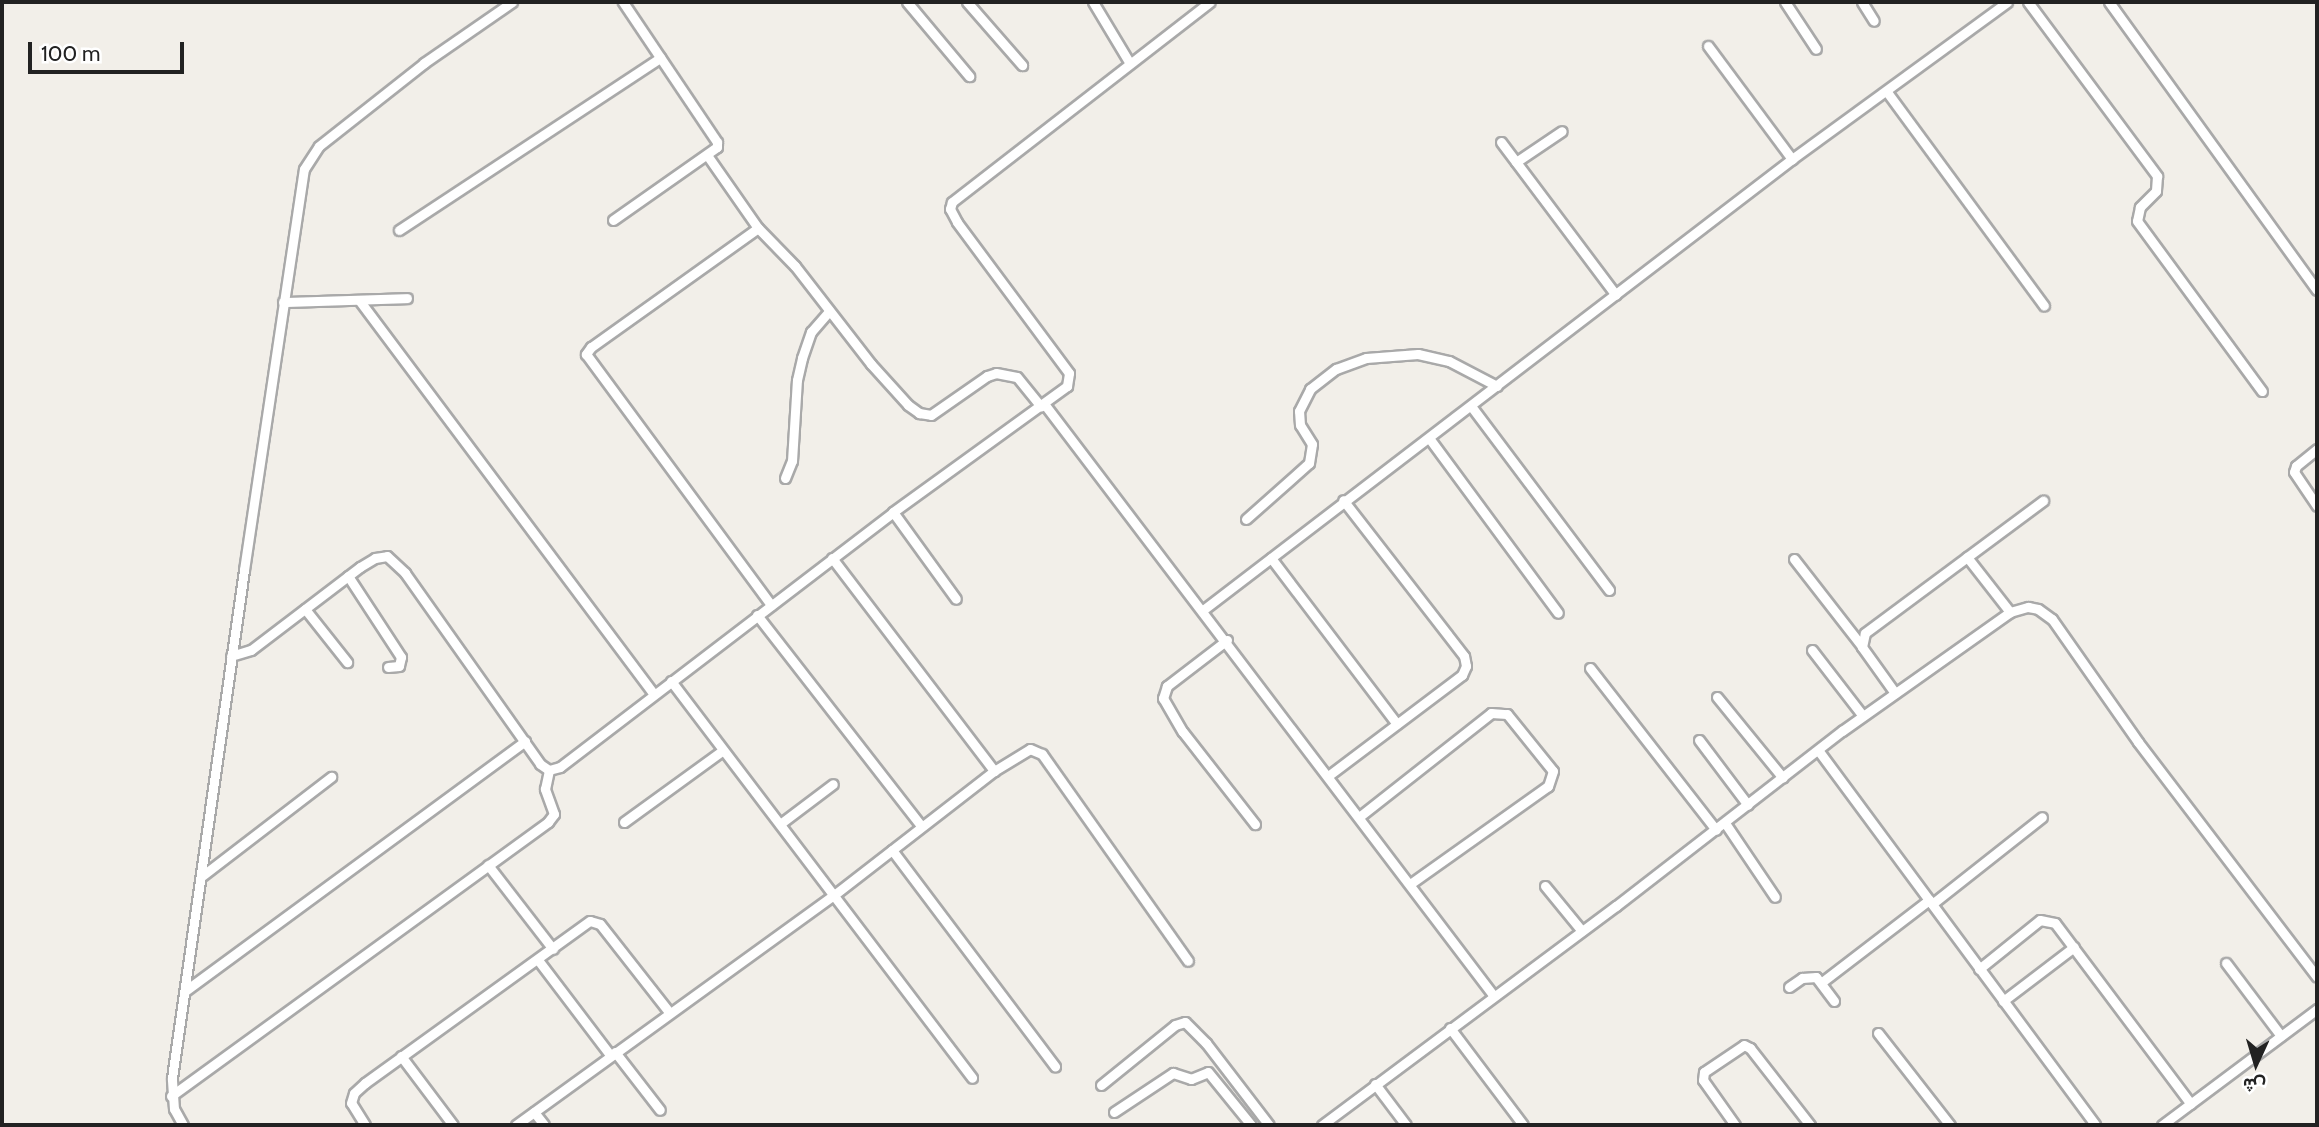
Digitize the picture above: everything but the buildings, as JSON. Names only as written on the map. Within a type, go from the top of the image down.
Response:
[{"type":"street","points":[[183,1125],[172,1096],[185,991],[231,656],[304,169],[309,157],[319,146],[424,63],[512,2]]},
{"type":"street","points":[[613,220],[715,150],[717,142],[623,2]]},
{"type":"street","points":[[907,2],[968,76]]},
{"type":"street","points":[[967,2],[1022,65]]},
{"type":"street","points":[[1093,2],[1129,62]]},
{"type":"street","points":[[231,656],[251,650],[375,558],[392,558],[544,769],[550,771],[559,767],[893,512],[1043,406],[1067,386],[1070,376],[957,222],[950,209],[952,202],[1129,62],[1210,2]]},
{"type":"street","points":[[1785,2],[1816,48]]},
{"type":"street","points":[[1862,2],[1874,22]]},
{"type":"street","points":[[1203,610],[1343,500],[1429,438],[1792,159],[2007,2]]},
{"type":"street","points":[[2028,2],[2157,176],[2156,191],[2140,206],[2137,221],[2262,391]]},
{"type":"street","points":[[2109,2],[2317,290]]},
{"type":"street","points":[[1708,46],[1792,159]]},
{"type":"street","points":[[399,230],[660,58]]},
{"type":"street","points":[[1887,92],[2044,306]]},
{"type":"street","points":[[1516,162],[1562,131]]},
{"type":"street","points":[[1501,142],[1616,295]]},
{"type":"street","points":[[707,155],[758,228],[795,266],[871,364],[908,405],[919,413],[931,415],[942,410],[981,380],[996,373],[1017,377],[1043,406],[1227,640],[1493,995]]},
{"type":"street","points":[[758,228],[591,346],[586,354],[771,605]]},
{"type":"street","points":[[283,302],[407,298]]},
{"type":"street","points":[[359,300],[654,694]]},
{"type":"street","points":[[785,478],[793,453],[796,392],[802,358],[811,332],[829,311]]},
{"type":"street","points":[[1247,519],[1309,463],[1312,444],[1300,425],[1299,411],[1310,389],[1336,369],[1366,358],[1426,355],[1457,364],[1497,386]]},
{"type":"street","points":[[1471,406],[1609,590]]},
{"type":"street","points":[[1429,438],[1558,613]]},
{"type":"street","points":[[2317,449],[2296,466],[2294,472],[2317,506]]},
{"type":"street","points":[[1328,776],[1462,675],[1466,666],[1464,656],[1343,500]]},
{"type":"street","points":[[1862,646],[1864,633],[2043,501]]},
{"type":"street","points":[[893,512],[956,598]]},
{"type":"street","points":[[1967,557],[2010,612]]},
{"type":"street","points":[[832,558],[994,771]]},
{"type":"street","points":[[1271,558],[1397,724]]},
{"type":"street","points":[[1794,559],[1895,693]]},
{"type":"street","points":[[348,576],[401,657],[399,666],[388,667]]},
{"type":"street","points":[[1322,1125],[1726,823],[1863,716],[2010,612],[2028,607],[2038,608],[2052,619],[2138,742],[2317,977]]},
{"type":"street","points":[[305,609],[347,662]]},
{"type":"street","points":[[757,615],[921,826]]},
{"type":"street","points":[[1227,640],[1167,686],[1163,698],[1183,732],[1255,824]]},
{"type":"street","points":[[1812,650],[1863,716]]},
{"type":"street","points":[[1590,668],[1716,830]]},
{"type":"street","points":[[671,681],[972,1078]]},
{"type":"street","points":[[1717,697],[1783,778]]},
{"type":"street","points":[[1359,817],[1491,713],[1507,714],[1553,771],[1548,786],[1410,884]]},
{"type":"street","points":[[1699,740],[1748,805]]},
{"type":"street","points":[[185,991],[526,741]]},
{"type":"street","points":[[516,1125],[834,895],[1022,751],[1036,749],[1042,754],[1188,961]]},
{"type":"street","points":[[624,822],[723,750]]},
{"type":"street","points":[[1818,750],[2095,1125]]},
{"type":"street","points":[[172,1096],[553,818],[554,810],[545,789],[550,771]]},
{"type":"street","points":[[202,876],[331,777]]},
{"type":"street","points":[[780,824],[833,784]]},
{"type":"street","points":[[1822,982],[2042,817]]},
{"type":"street","points":[[1726,823],[1775,897]]},
{"type":"street","points":[[892,850],[1055,1066]]},
{"type":"street","points":[[488,865],[553,949]]},
{"type":"street","points":[[1545,886],[1582,931]]},
{"type":"street","points":[[1979,969],[2040,920],[2055,923],[2191,1104]]},
{"type":"street","points":[[365,1125],[353,1111],[352,1098],[401,1056],[590,921],[597,922],[669,1012]]},
{"type":"street","points":[[2003,1000],[2074,947]]},
{"type":"street","points":[[538,960],[660,1110]]},
{"type":"street","points":[[2226,962],[2281,1036]]},
{"type":"street","points":[[1789,987],[1809,976],[1822,982],[1835,1000]]},
{"type":"street","points":[[2162,1125],[2317,1009]]},
{"type":"street","points":[[1101,1085],[1166,1033],[1185,1022],[1206,1042],[1269,1125]]},
{"type":"street","points":[[1450,1028],[1523,1125]]},
{"type":"street","points":[[1878,1033],[1950,1125]]},
{"type":"street","points":[[1735,1125],[1703,1080],[1704,1072],[1744,1045],[1750,1048],[1810,1125]]},
{"type":"street","points":[[401,1056],[453,1125]]},
{"type":"street","points":[[1114,1112],[1173,1073],[1191,1079],[1208,1072],[1251,1125]]},
{"type":"street","points":[[1376,1084],[1406,1125]]},
{"type":"street","points":[[534,1112],[544,1125]]}]
